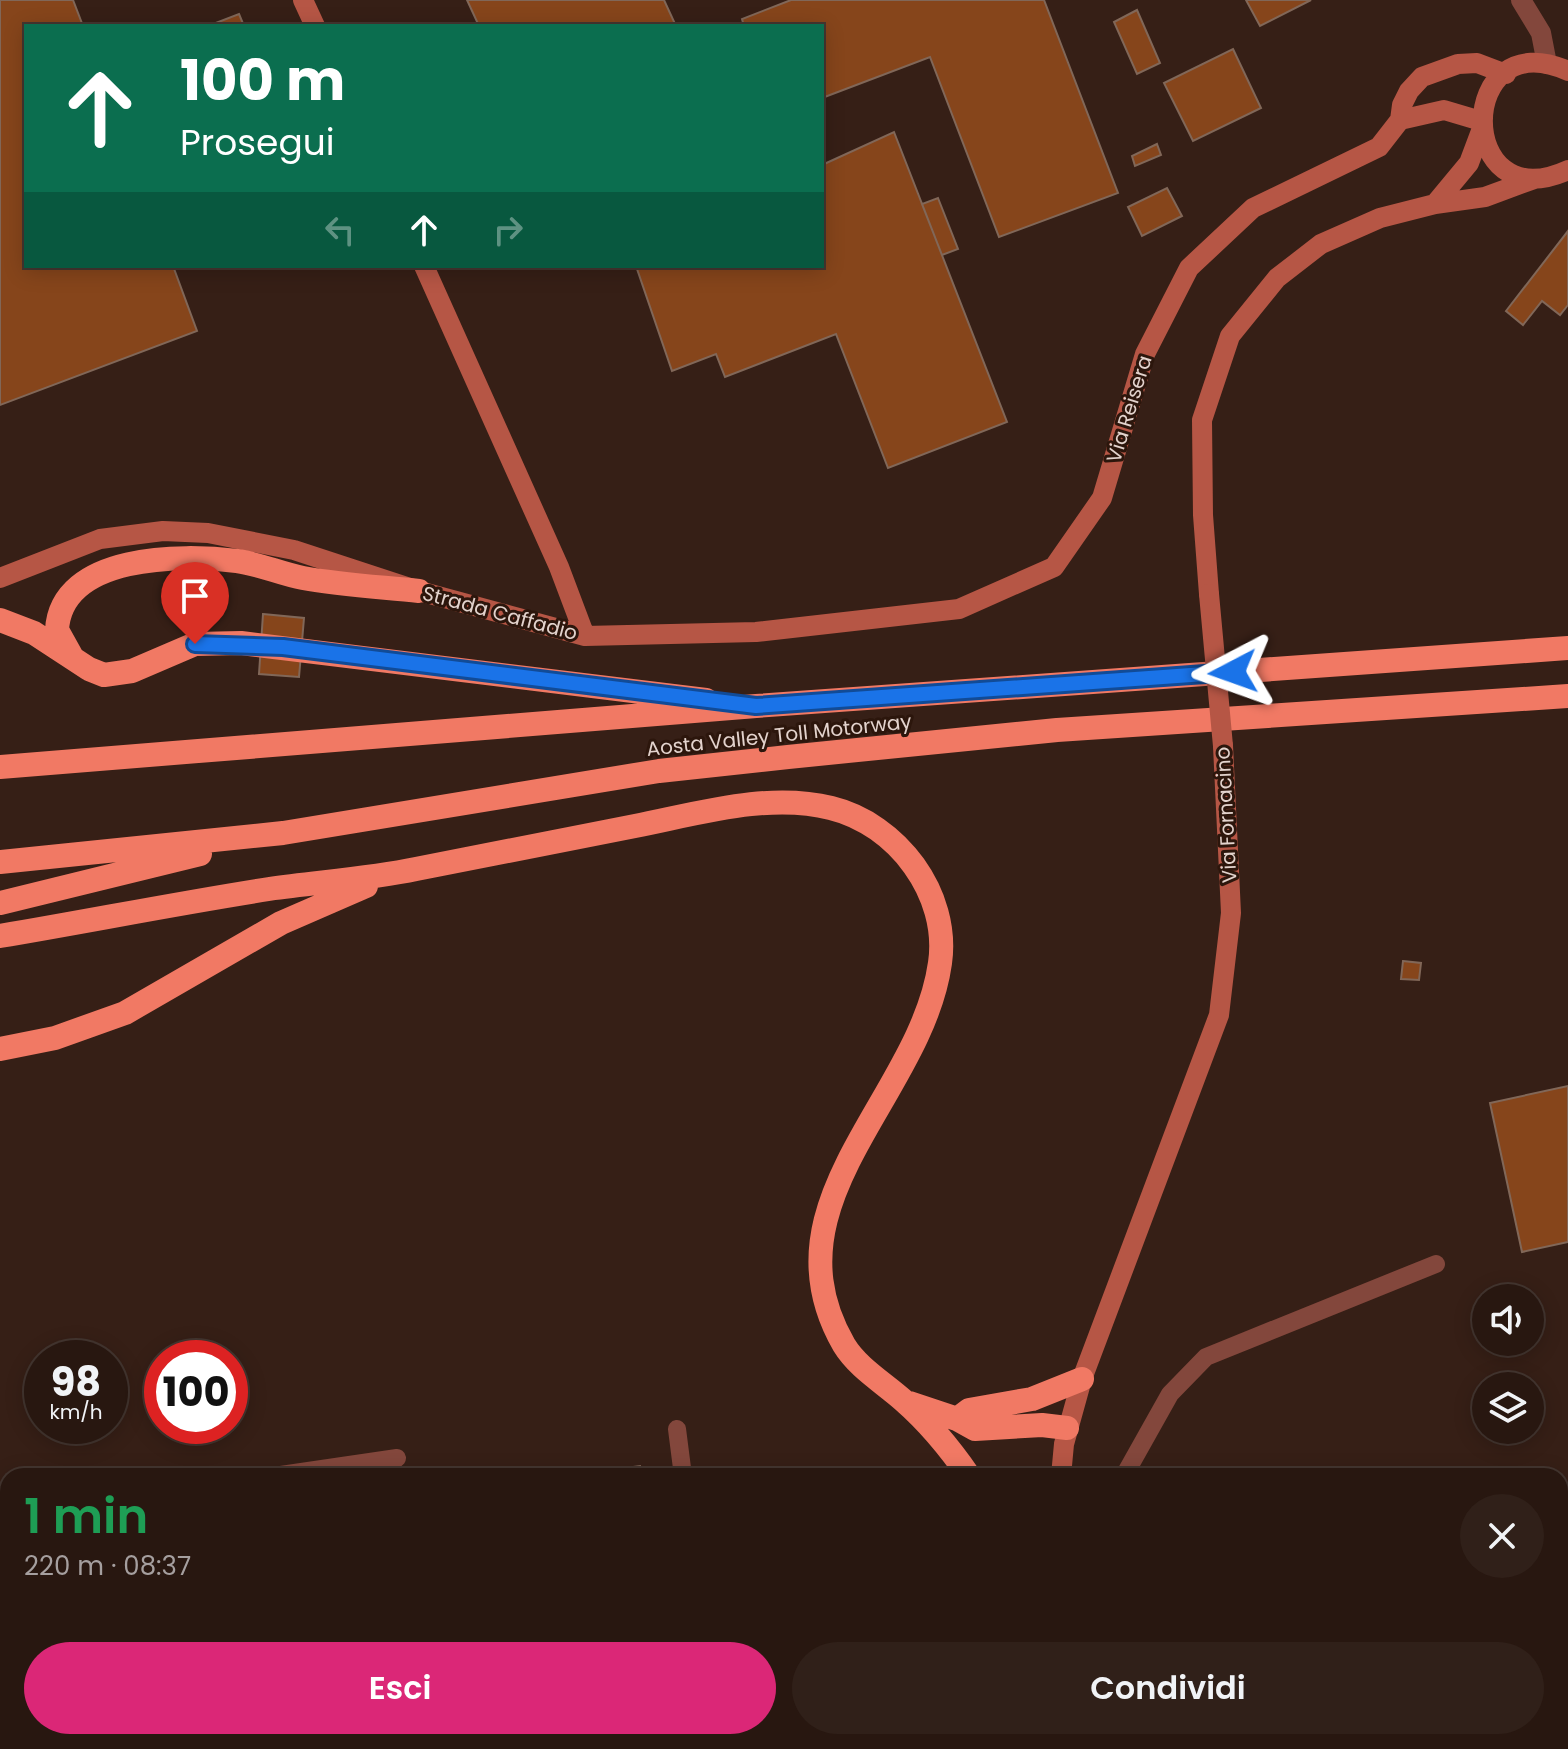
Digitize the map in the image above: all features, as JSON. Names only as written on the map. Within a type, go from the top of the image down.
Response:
[{"type":"highway","points":[[73,659],[57,630],[63,603],[88,580],[131,564],[187,559],[239,562],[302,578],[419,591]]},
{"type":"highway","points":[[0,620],[34,633],[97,672],[117,675],[195,644],[241,643],[756,706]]},
{"type":"highway","name":"Aosta Valley Toll Motorway","points":[[0,767],[756,706],[1568,648]]},
{"type":"highway","name":"Aosta Valley Toll Motorway","points":[[0,862],[283,833],[659,771],[788,757],[1057,730],[1568,696]]},
{"type":"highway","points":[[0,936],[266,890],[410,871],[716,810],[797,803],[830,807],[856,816],[890,839],[912,860],[931,894],[939,924],[941,960],[919,1032],[837,1185],[825,1218],[820,1249],[820,1285],[829,1317],[847,1350],[875,1378],[906,1402],[962,1468]]},
{"type":"highway","points":[[0,903],[283,833]]},
{"type":"highway","points":[[0,1049],[55,1038],[125,1013],[281,923],[410,871]]},
{"type":"highway","points":[[957,1419],[969,1410],[1032,1399],[1082,1379]]},
{"type":"highway","points":[[906,1402],[957,1419],[975,1429],[1042,1425],[1067,1428]]},
{"type":"street","points":[[303,0],[314,24]]},
{"type":"street","points":[[1521,0],[1541,33],[1547,64]]},
{"type":"street","name":"Via Reisera","points":[[1054,567],[1102,498],[1145,354],[1189,268],[1253,208],[1379,147],[1400,120],[1402,105],[1409,91],[1422,77],[1441,68],[1477,63],[1506,74]]},
{"type":"street","points":[[1435,204],[1469,163],[1487,95],[1506,74],[1531,64],[1547,64],[1568,71]]},
{"type":"street","points":[[1400,120],[1444,110],[1481,126]]},
{"type":"street","points":[[1481,126],[1487,149],[1499,163],[1515,174],[1534,179]]},
{"type":"street","name":"Via Fornacino","points":[[1062,1468],[1067,1428],[1082,1379],[1219,1015],[1231,913],[1223,746],[1203,515],[1202,420],[1230,336],[1277,278],[1321,244],[1380,218],[1435,204],[1485,197],[1568,170]]},
{"type":"street","points":[[425,268],[559,567],[585,636]]},
{"type":"street","name":"Strada Caffadio","points":[[0,578],[100,539],[163,531],[208,533],[294,550],[419,591],[585,636],[756,632],[959,609],[1054,567]]},
{"type":"lane","points":[[1128,1468],[1170,1394],[1206,1357],[1436,1264]]},
{"type":"lane","points":[[677,1429],[682,1468]]},
{"type":"lane","points":[[329,1468],[397,1458]]},
{"type":"building","points":[[0,0],[73,0],[82,24],[24,24],[24,268],[174,268],[197,331],[0,405]]},
{"type":"building","points":[[467,0],[664,0],[675,24],[478,24]]},
{"type":"building","points":[[791,0],[1044,0],[1118,193],[999,237],[930,57],[824,97],[824,24],[743,24],[742,19]]},
{"type":"building","points":[[1246,0],[1311,0],[1260,26]]},
{"type":"building","points":[[1137,10],[1160,63],[1137,74],[1114,22]]},
{"type":"building","points":[[239,14],[243,24],[213,24]]},
{"type":"building","points":[[1233,49],[1261,108],[1193,141],[1164,83]]},
{"type":"building","points":[[894,132],[1007,422],[888,468],[836,334],[725,377],[716,354],[672,371],[637,268],[824,268],[824,164]]},
{"type":"building","points":[[1157,144],[1161,155],[1135,166],[1132,156]]},
{"type":"building","points":[[1167,188],[1182,216],[1142,236],[1128,207]]},
{"type":"building","points":[[938,198],[958,249],[942,255],[922,204]]},
{"type":"building","points":[[1568,231],[1568,305],[1560,315],[1542,301],[1523,325],[1506,311]]},
{"type":"building","points":[[263,614],[304,618],[299,677],[259,674]]},
{"type":"building","points":[[1403,961],[1421,963],[1419,980],[1401,979]]},
{"type":"building","points":[[1568,1086],[1568,1242],[1522,1252],[1490,1103]]},
{"type":"route","points":[[195,644],[241,643],[283,647],[756,706],[1233,672]]}]
